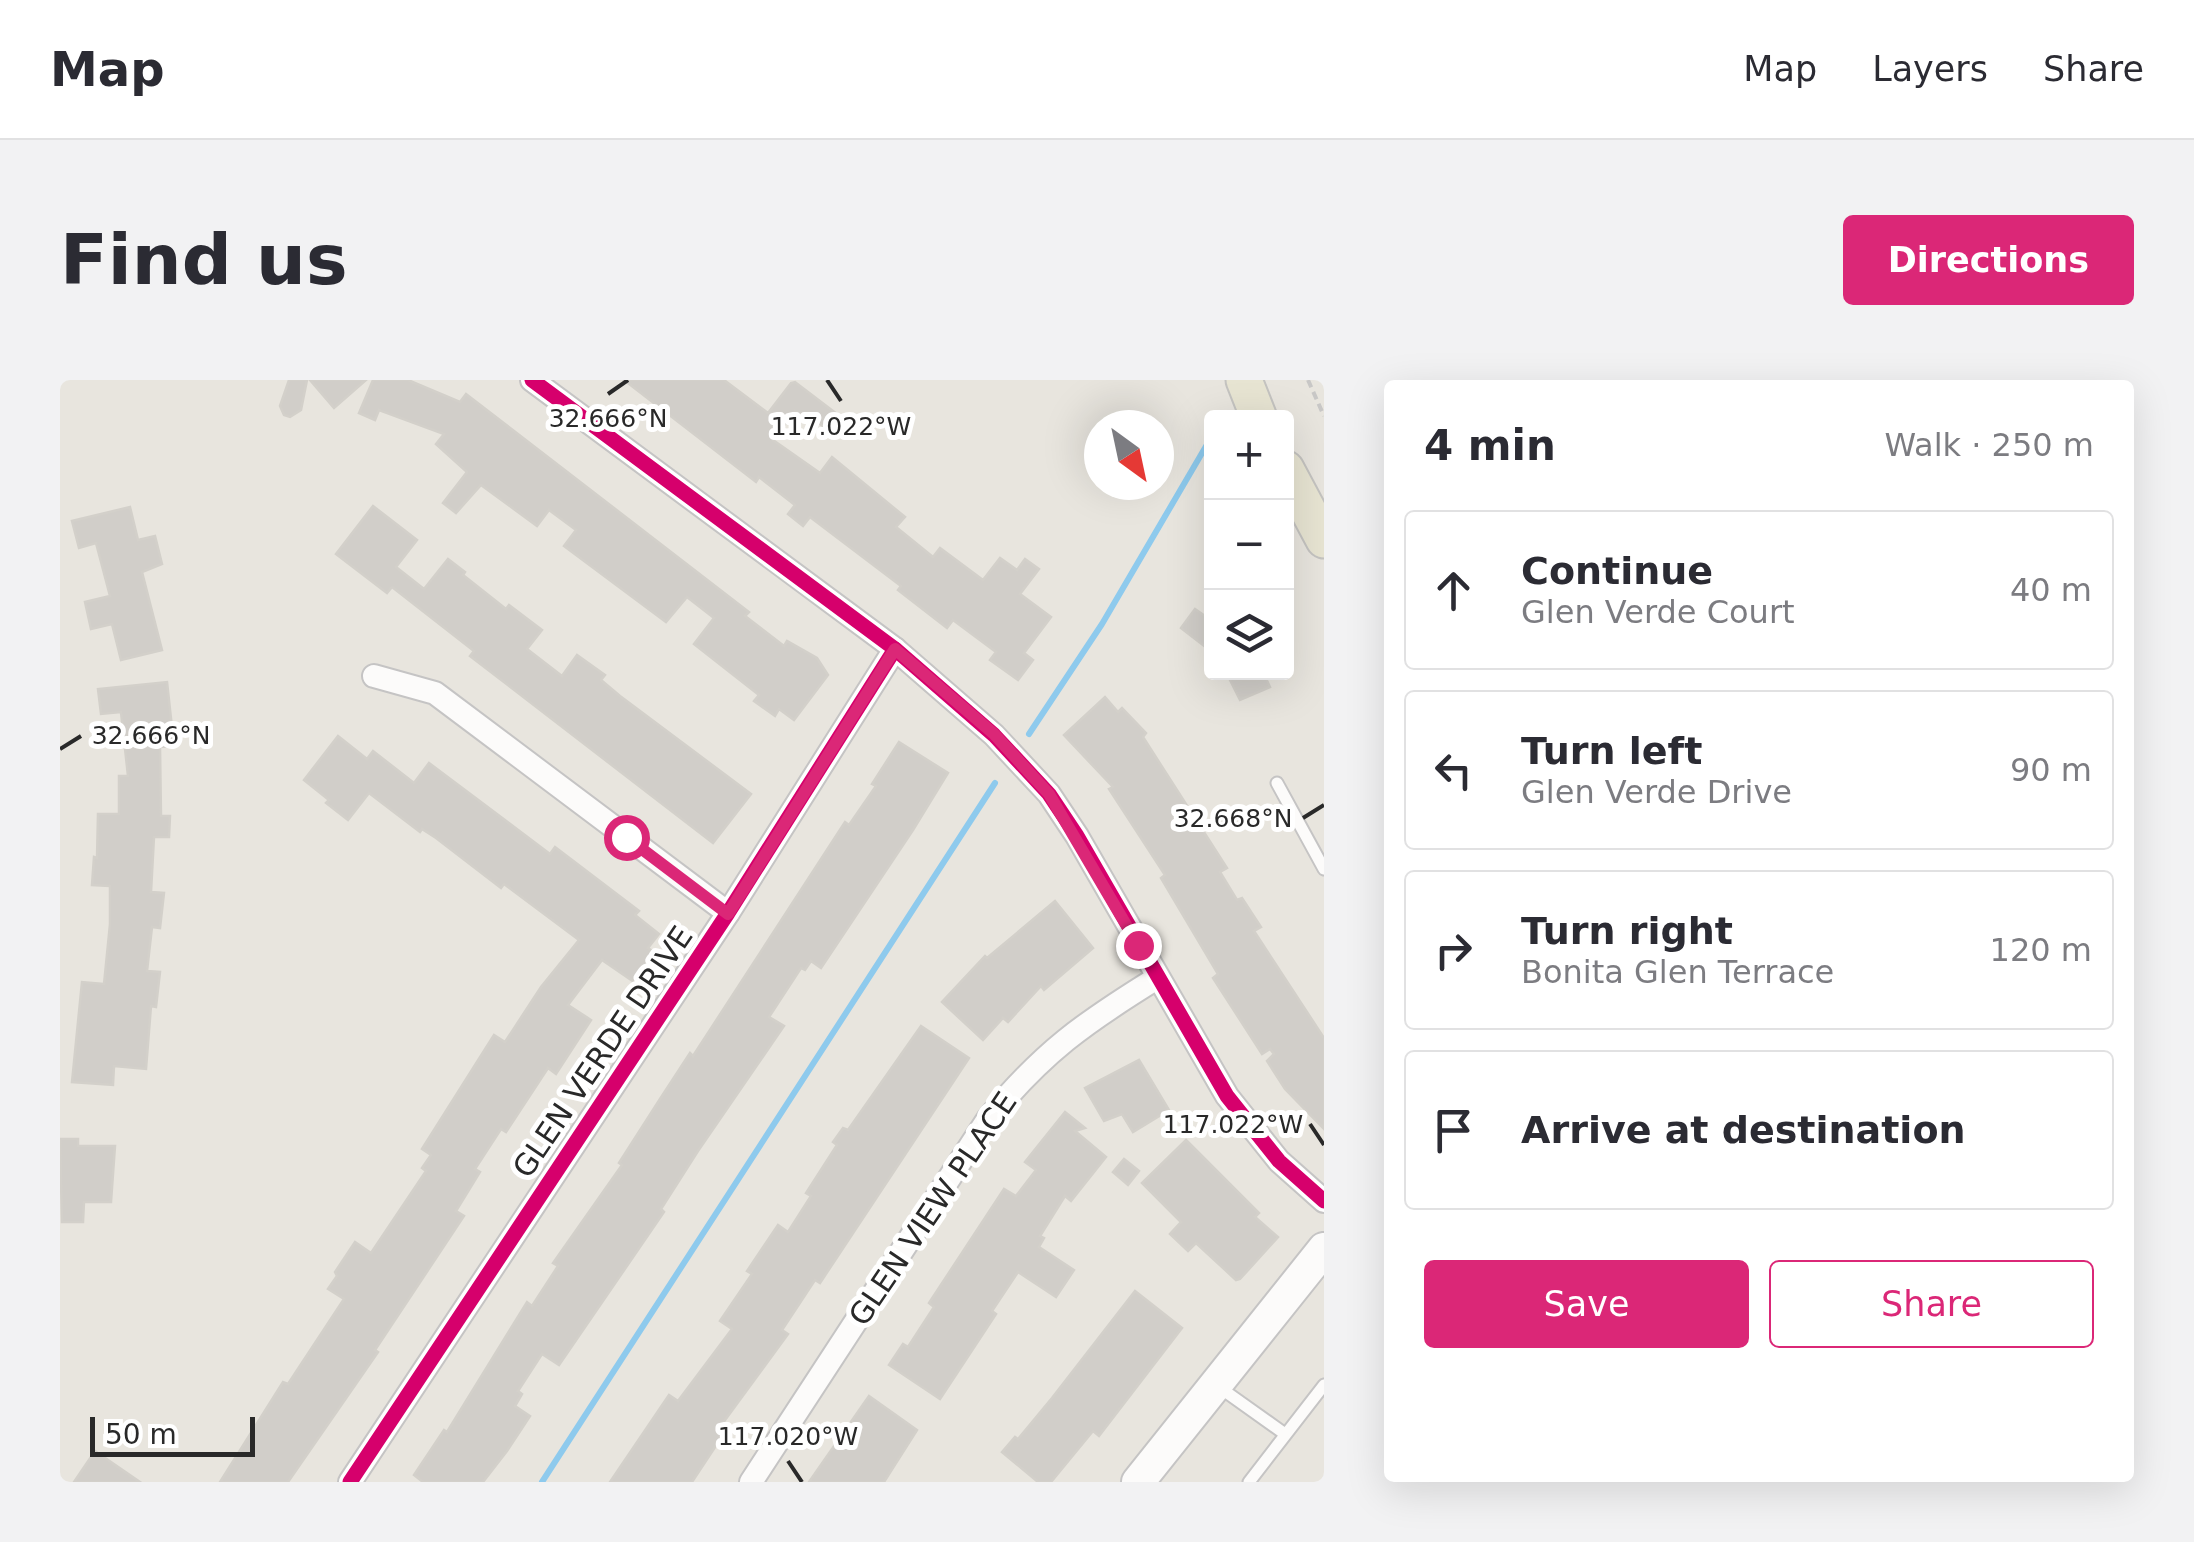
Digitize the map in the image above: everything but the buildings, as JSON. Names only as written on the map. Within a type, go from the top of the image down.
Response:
[{"type":"main road","points":[[1244,380],[1256,410]]},
{"type":"main road","points":[[1294,485],[1324,540]]},
{"type":"main road","points":[[1138,1482],[1324,1248]]},
{"type":"street","points":[[532,380],[895,649],[994,734],[1049,794],[1227,1096],[1279,1161],[1324,1202]]},
{"type":"street","name":"GLEN VERDE DRIVE","points":[[350,1482],[728,914],[895,649]]},
{"type":"street","points":[[374,676],[435,694],[728,914]]},
{"type":"street","name":"GLEN VIEW PLACE","points":[[751,1482],[988,1119],[1024,1074],[1087,1020],[1157,978]]},
{"type":"lane","points":[[1277,784],[1324,869]]},
{"type":"lane","points":[[1216,1384],[1284,1434]]},
{"type":"lane","points":[[1248,1482],[1324,1385]]},
{"type":"path","points":[[1308,380],[1324,416]]},
{"type":"waterway","points":[[1029,734],[1102,624],[1204,450]]},
{"type":"waterway","points":[[542,1482],[995,783]]},
{"type":"cycle path","points":[[532,380],[895,649],[994,735],[1049,794],[1077,836],[1227,1096],[1279,1161],[1324,1201]]},
{"type":"cycle path","points":[[350,1482],[728,913],[895,649]]},
{"type":"route","points":[[626,837],[728,914],[895,649],[994,734],[1049,794],[1138,945]]}]
